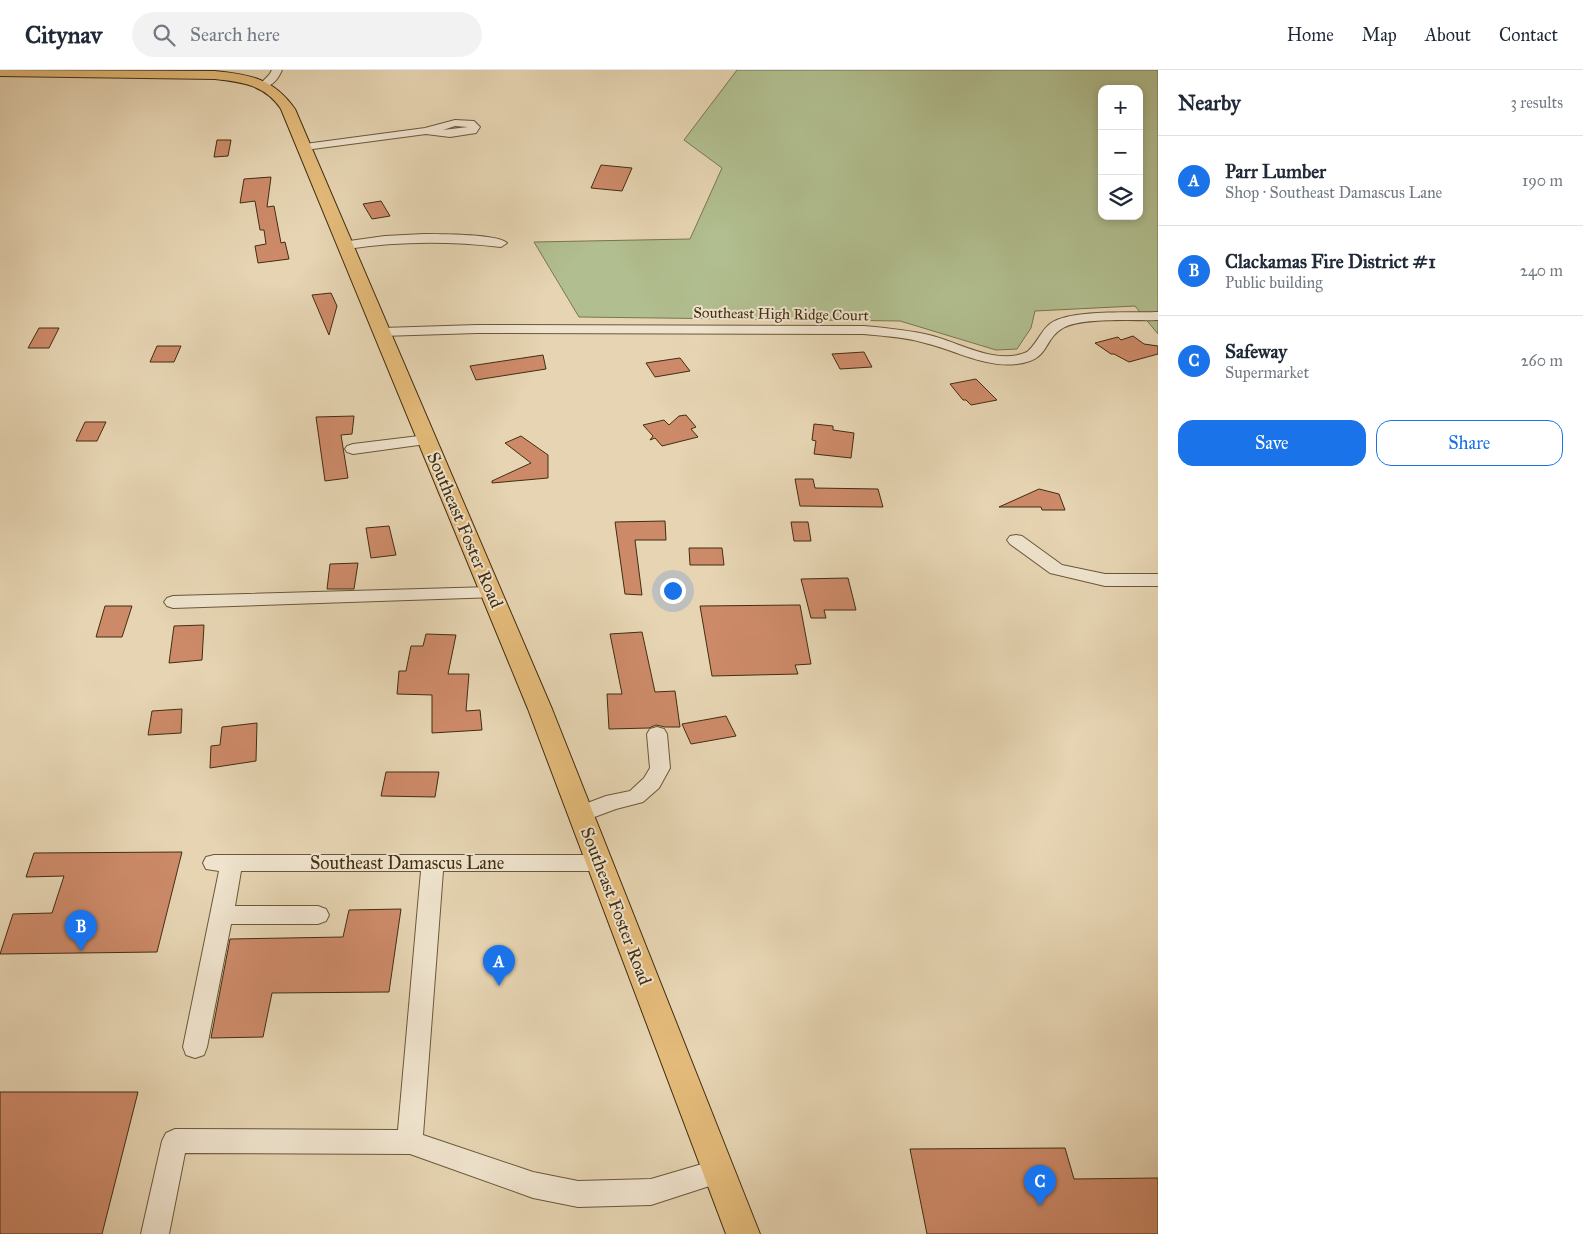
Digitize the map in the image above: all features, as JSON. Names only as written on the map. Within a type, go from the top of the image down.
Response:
[{"type":"main road","name":"Southeast Foster Road","points":[[0,72],[114,72],[271,77],[305,147],[347,245],[540,709],[743,1234]]},
{"type":"street","points":[[305,147],[426,131]]},
{"type":"street","points":[[347,245],[385,240],[433,238],[474,239],[501,244]]},
{"type":"street","name":"Southeast High Ridge Court","points":[[382,332],[478,329],[864,330],[907,335],[1000,360],[1016,361],[1029,358],[1038,352],[1056,326],[1063,323],[1088,319],[1158,316]]},
{"type":"street","points":[[353,449],[427,440]]},
{"type":"street","points":[[1016,540],[1056,570],[1105,580],[1158,580]]},
{"type":"street","points":[[174,602],[491,593]]},
{"type":"street","points":[[581,814],[636,797],[652,782],[660,768],[657,734]]},
{"type":"street","name":"Southeast Damascus Lane","points":[[222,915],[223,863],[600,863]]},
{"type":"street","points":[[410,1142],[433,863]]},
{"type":"street","points":[[196,1046],[222,915],[318,915]]},
{"type":"street","points":[[155,1234],[175,1141],[410,1142],[533,1185],[578,1194],[651,1192],[719,1172]]},
{"type":"green space","points":[[737,70],[1158,70],[1158,334],[1135,306],[1035,311],[1031,328],[1017,349],[996,350],[900,321],[579,317],[534,242],[690,239],[722,168],[684,140]]},
{"type":"building","points":[[217,140],[231,140],[228,156],[214,157]]},
{"type":"building","points":[[601,165],[632,168],[622,191],[591,188]]},
{"type":"building","points":[[271,177],[267,207],[274,206],[281,243],[285,242],[289,259],[258,263],[255,246],[266,244],[264,230],[260,230],[255,201],[240,203],[244,179]]},
{"type":"building","points":[[381,201],[390,216],[372,219],[363,204]]},
{"type":"building","points":[[331,293],[337,306],[329,335],[312,295]]},
{"type":"building","points":[[39,328],[59,328],[49,348],[28,348]]},
{"type":"building","points":[[1133,336],[1144,344],[1158,346],[1158,354],[1129,362],[1111,354],[1095,343],[1118,337],[1121,340]]},
{"type":"building","points":[[157,346],[181,346],[174,362],[150,362]]},
{"type":"building","points":[[864,352],[872,367],[840,369],[832,354]]},
{"type":"building","points":[[543,355],[546,369],[476,380],[470,366]]},
{"type":"building","points":[[680,358],[690,371],[655,377],[646,363]]},
{"type":"building","points":[[976,379],[997,400],[971,405],[966,400],[963,400],[950,384]]},
{"type":"building","points":[[686,415],[696,427],[691,429],[698,437],[662,446],[655,438],[650,440],[653,436],[643,425],[664,420],[669,425],[679,416]]},
{"type":"building","points":[[354,416],[352,434],[341,435],[348,478],[325,481],[316,417]]},
{"type":"building","points":[[85,422],[106,422],[97,441],[76,441]]},
{"type":"building","points":[[814,424],[833,426],[833,430],[854,433],[851,458],[814,454],[816,441],[812,440]]},
{"type":"building","points":[[521,436],[548,455],[548,478],[492,483],[492,481],[531,463],[505,443]]},
{"type":"building","points":[[795,479],[813,479],[815,488],[878,489],[883,507],[800,506]]},
{"type":"building","points":[[1039,489],[1059,494],[1065,510],[1042,510],[1041,507],[999,507]]},
{"type":"building","points":[[665,521],[666,540],[635,540],[642,595],[625,594],[615,522]]},
{"type":"building","points":[[791,522],[808,522],[811,541],[794,541]]},
{"type":"building","points":[[389,526],[396,555],[371,558],[366,528]]},
{"type":"building","points":[[689,548],[722,548],[724,565],[690,565]]},
{"type":"building","points":[[358,563],[354,589],[327,589],[330,564]]},
{"type":"building","points":[[848,578],[856,610],[824,610],[826,618],[811,618],[801,579]]},
{"type":"building","points":[[800,605],[811,664],[795,665],[798,674],[712,676],[700,606]]},
{"type":"building","points":[[105,606],[132,606],[122,637],[96,637]]},
{"type":"building","points":[[204,625],[202,660],[169,663],[174,626]]},
{"type":"building","points":[[642,632],[655,692],[675,691],[680,727],[656,725],[649,728],[609,729],[607,694],[622,694],[610,634]]},
{"type":"building","points":[[426,634],[456,635],[448,674],[469,674],[466,711],[480,710],[482,730],[432,733],[432,695],[397,694],[399,671],[406,671],[411,646],[423,646]]},
{"type":"building","points":[[182,709],[181,733],[148,735],[152,711]]},
{"type":"building","points":[[726,716],[736,736],[691,744],[682,724]]},
{"type":"building","points":[[257,723],[256,761],[210,768],[211,746],[220,745],[222,727]]},
{"type":"building","points":[[386,772],[439,772],[435,797],[381,796]]},
{"type":"building","points":[[182,852],[157,952],[0,954],[13,914],[52,913],[64,876],[26,877],[34,853]]},
{"type":"building","points":[[401,909],[389,992],[272,993],[263,1037],[211,1038],[230,939],[343,937],[349,910]]},
{"type":"building","points":[[0,1092],[138,1092],[102,1234],[0,1234]]},
{"type":"building","points":[[1065,1148],[1074,1179],[1158,1178],[1158,1234],[927,1234],[910,1149]]},
{"type":"place","name":"Clackamas Fire District #1","points":[[81,951]]},
{"type":"place","name":"Parr Lumber","points":[[499,986]]},
{"type":"place","name":"Safeway","points":[[1040,1206]]}]
